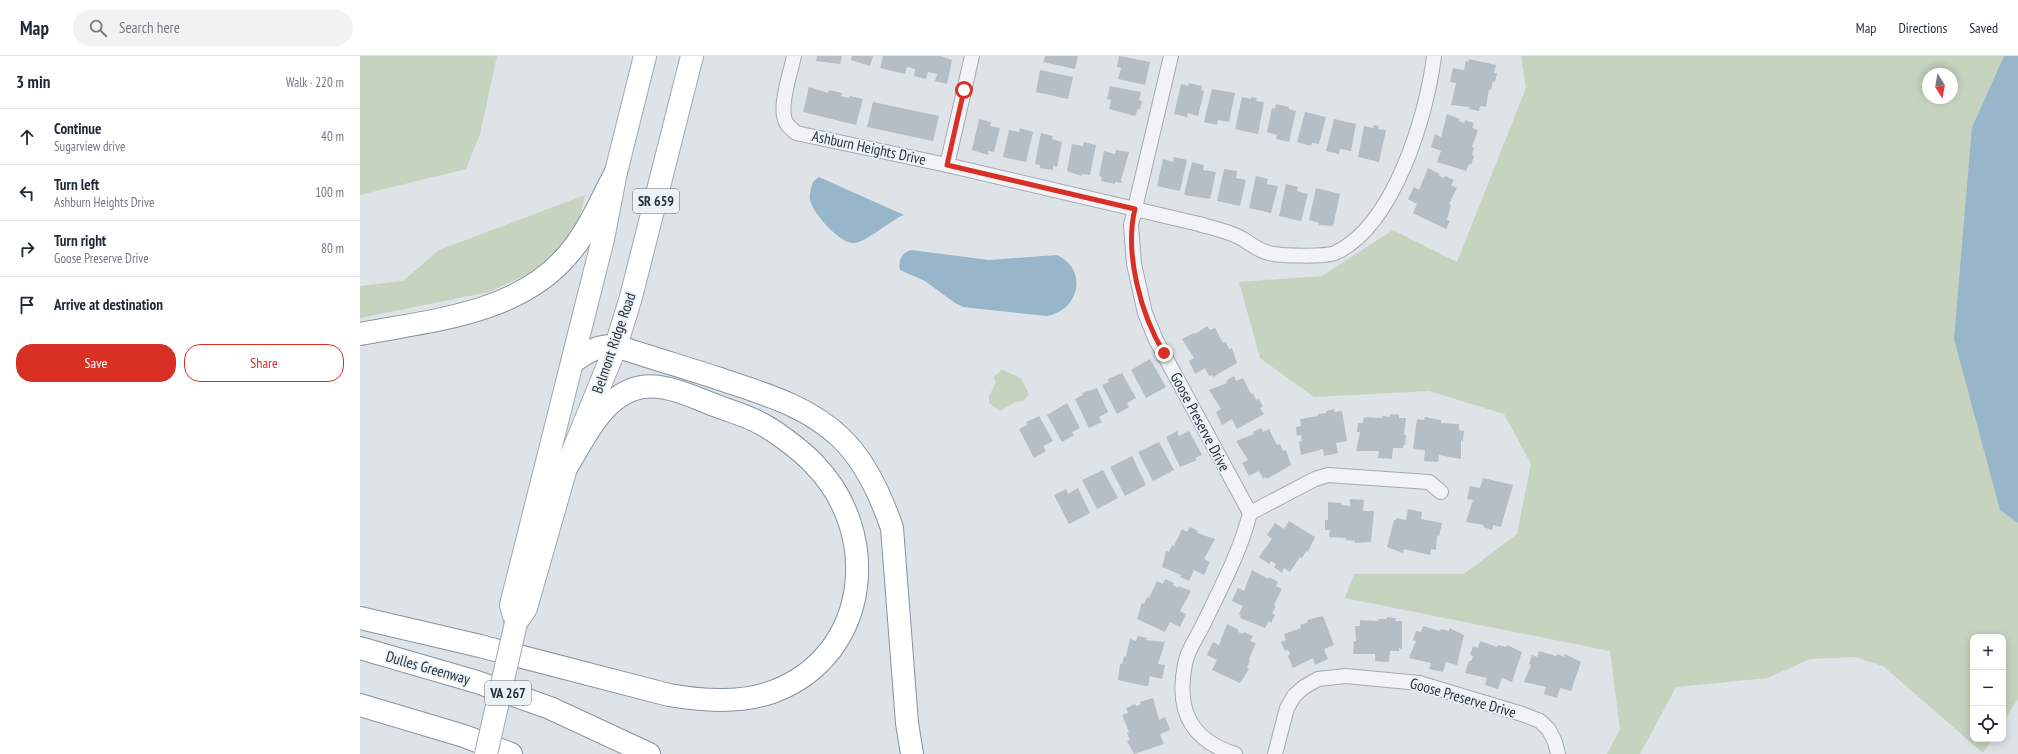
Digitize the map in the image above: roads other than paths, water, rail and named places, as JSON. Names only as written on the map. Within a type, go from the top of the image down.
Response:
[{"type":"main road","name":"Belmont Ridge Road","points":[[516,623],[511,605],[603,238],[616,172],[645,56]]},
{"type":"main road","name":"Belmont Ridge Road","points":[[486,754],[516,623],[526,608],[566,468],[616,346],[648,233],[692,56]]},
{"type":"main road","points":[[360,334],[468,312],[501,302],[523,291],[544,277],[571,252],[581,238],[616,172]]},
{"type":"main road","points":[[572,363],[585,353],[595,348],[604,345],[616,346],[776,397],[813,416],[842,439],[862,463],[882,498],[892,528],[907,723],[912,754]]},
{"type":"main road","points":[[360,618],[480,646],[669,695],[701,699],[746,698],[777,690],[796,681],[813,668],[835,644],[848,619],[857,585],[857,553],[850,521],[841,502],[815,464],[799,450],[756,421],[666,388],[644,386],[633,388],[621,394],[604,409],[566,468]]},
{"type":"main road","name":"Dulles Greenway","points":[[360,648],[470,680],[550,708],[649,754]]},
{"type":"main road","points":[[360,705],[464,736],[511,754]]},
{"type":"street","name":"Ashburn Heights Drive","points":[[794,56],[784,101],[783,113],[786,124],[796,133],[947,165],[1199,224],[1238,236],[1268,253],[1302,256],[1334,253],[1362,234],[1386,202],[1410,152],[1431,81],[1434,56]]},
{"type":"street","points":[[947,165],[972,56]]},
{"type":"street","name":"Goose Preserve Drive","points":[[1171,56],[1131,225],[1134,264],[1145,313],[1156,340],[1250,513]]},
{"type":"street","points":[[1235,754],[1206,742],[1197,731],[1187,716],[1183,702],[1182,688],[1185,663],[1243,539],[1250,513],[1314,479],[1328,475],[1429,482],[1441,492]]},
{"type":"street","name":"Goose Preserve Drive","points":[[1275,754],[1287,708],[1294,696],[1304,687],[1318,679],[1346,676],[1419,682],[1522,714],[1540,721],[1549,730],[1555,742],[1558,754]]},
{"type":"water","points":[[2004,56],[2018,56],[2018,523],[2000,510],[1954,339],[1972,127]]},
{"type":"water","points":[[819,177],[904,215],[866,239],[855,243],[842,239],[828,228],[812,206],[810,200],[811,189],[813,182]]},
{"type":"water","points":[[911,250],[989,260],[1057,255],[1067,262],[1073,270],[1076,280],[1076,289],[1066,306],[1057,313],[1046,316],[963,307],[955,303],[925,281],[900,270],[899,264],[901,258],[905,253]]}]
